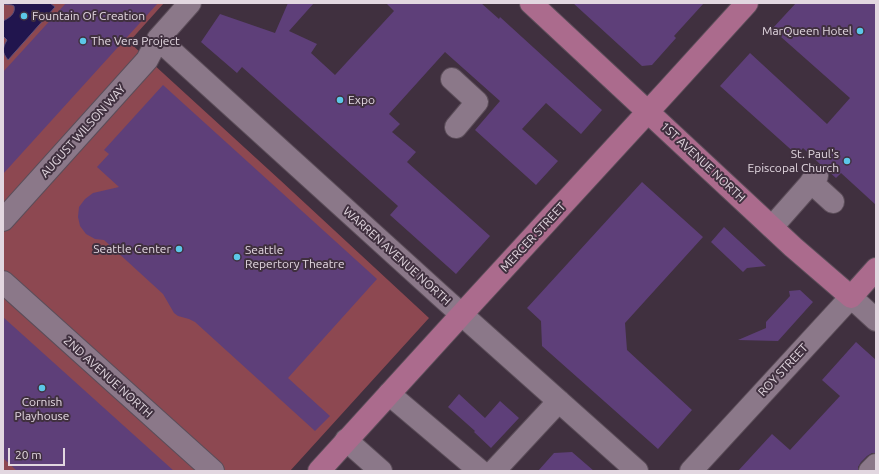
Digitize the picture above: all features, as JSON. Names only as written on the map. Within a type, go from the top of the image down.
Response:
[{"type":"main road","name":"1ST AVENUE NORTH","points":[[531,3],[772,227],[850,297]]},
{"type":"main road","name":"MERCER STREET","points":[[319,471],[648,111],[743,4]]},
{"type":"main road","name":"ROY STREET","points":[[850,297],[876,269]]},
{"type":"street","name":"AUGUST WILSON WAY","points":[[3,220],[147,60],[158,39],[190,3]]},
{"type":"street","name":"WARREN AVENUE NORTH","points":[[158,39],[637,471]]},
{"type":"street","points":[[452,79],[477,102],[456,127]]},
{"type":"street","points":[[772,227],[814,179],[833,202]]},
{"type":"street","name":"2ND AVENUE NORTH","points":[[3,282],[213,471]]},
{"type":"street","name":"1ST AVENUE NORTH","points":[[850,297],[876,320]]},
{"type":"street","name":"ROY STREET","points":[[691,471],[850,297]]},
{"type":"street","points":[[389,394],[480,471]]},
{"type":"street","points":[[494,471],[559,402]]},
{"type":"street","points":[[346,440],[381,471]]},
{"type":"street","points":[[870,471],[876,465]]},
{"type":"shaded area","name":"Seattle Center","points":[[3,3],[164,3],[129,42],[429,318],[290,471],[3,471]]},
{"type":"shaded area","points":[[3,3],[50,3],[55,7],[8,60],[3,50],[7,40],[3,36],[3,21],[12,15],[14,6]]},
{"type":"building","points":[[66,3],[158,3],[3,174],[3,72]]},
{"type":"building","points":[[288,3],[314,3],[289,31],[317,44],[311,53],[335,75],[394,11],[386,3],[481,3],[499,19],[500,17],[602,110],[581,134],[546,103],[522,129],[558,161],[536,185],[475,130],[500,101],[445,52],[389,114],[400,124],[392,132],[416,152],[407,162],[490,236],[456,274],[390,215],[398,206],[242,67],[237,73],[201,42],[220,14],[275,33]]},
{"type":"building","points":[[573,3],[704,3],[674,36],[676,38],[652,65],[642,66]]},
{"type":"building","points":[[796,3],[876,3],[876,205],[841,173],[836,178],[828,171],[826,167],[821,165],[803,148],[797,155],[720,86],[750,53],[827,124],[850,98],[772,29]]},
{"type":"building","name":"Seattle Repertory Theatre","points":[[163,85],[377,279],[288,378],[330,416],[315,431],[195,322],[174,313],[163,294],[104,240],[95,239],[86,234],[80,226],[78,217],[79,207],[85,199],[93,193],[119,187],[97,167],[109,154],[104,150]]},
{"type":"building","points":[[642,182],[703,237],[625,323],[627,350],[692,410],[658,449],[542,346],[541,321],[527,308]]},
{"type":"building","points":[[724,227],[766,266],[747,268],[743,272],[711,242]]},
{"type":"building","points":[[800,290],[813,302],[778,341],[738,340],[766,328],[766,322],[790,296],[789,291]]},
{"type":"building","name":"Cornish Playhouse","points":[[3,317],[174,471],[17,471],[3,458]]},
{"type":"building","points":[[856,342],[876,360],[876,453],[872,453],[867,456],[861,462],[858,467],[858,471],[738,471],[772,434],[790,450],[840,396],[822,380]]},
{"type":"building","points":[[459,394],[485,418],[500,401],[519,418],[491,448],[474,432],[475,431],[448,407]]},
{"type":"building","points":[[572,452],[594,471],[538,471],[554,453]]},
{"type":"place","name":"Fountain Of Creation","points":[[24,16]]},
{"type":"place","name":"MarQueen Hotel","points":[[860,31]]},
{"type":"place","name":"The Vera Project","points":[[83,41]]},
{"type":"place","name":"Expo","points":[[340,100]]},
{"type":"place","name":"St. Paul's Episcopal Church","points":[[847,161]]},
{"type":"place","name":"Seattle Center","points":[[179,249]]},
{"type":"place","name":"Seattle Repertory Theatre","points":[[237,257]]},
{"type":"place","name":"Cornish Playhouse","points":[[42,388]]}]
